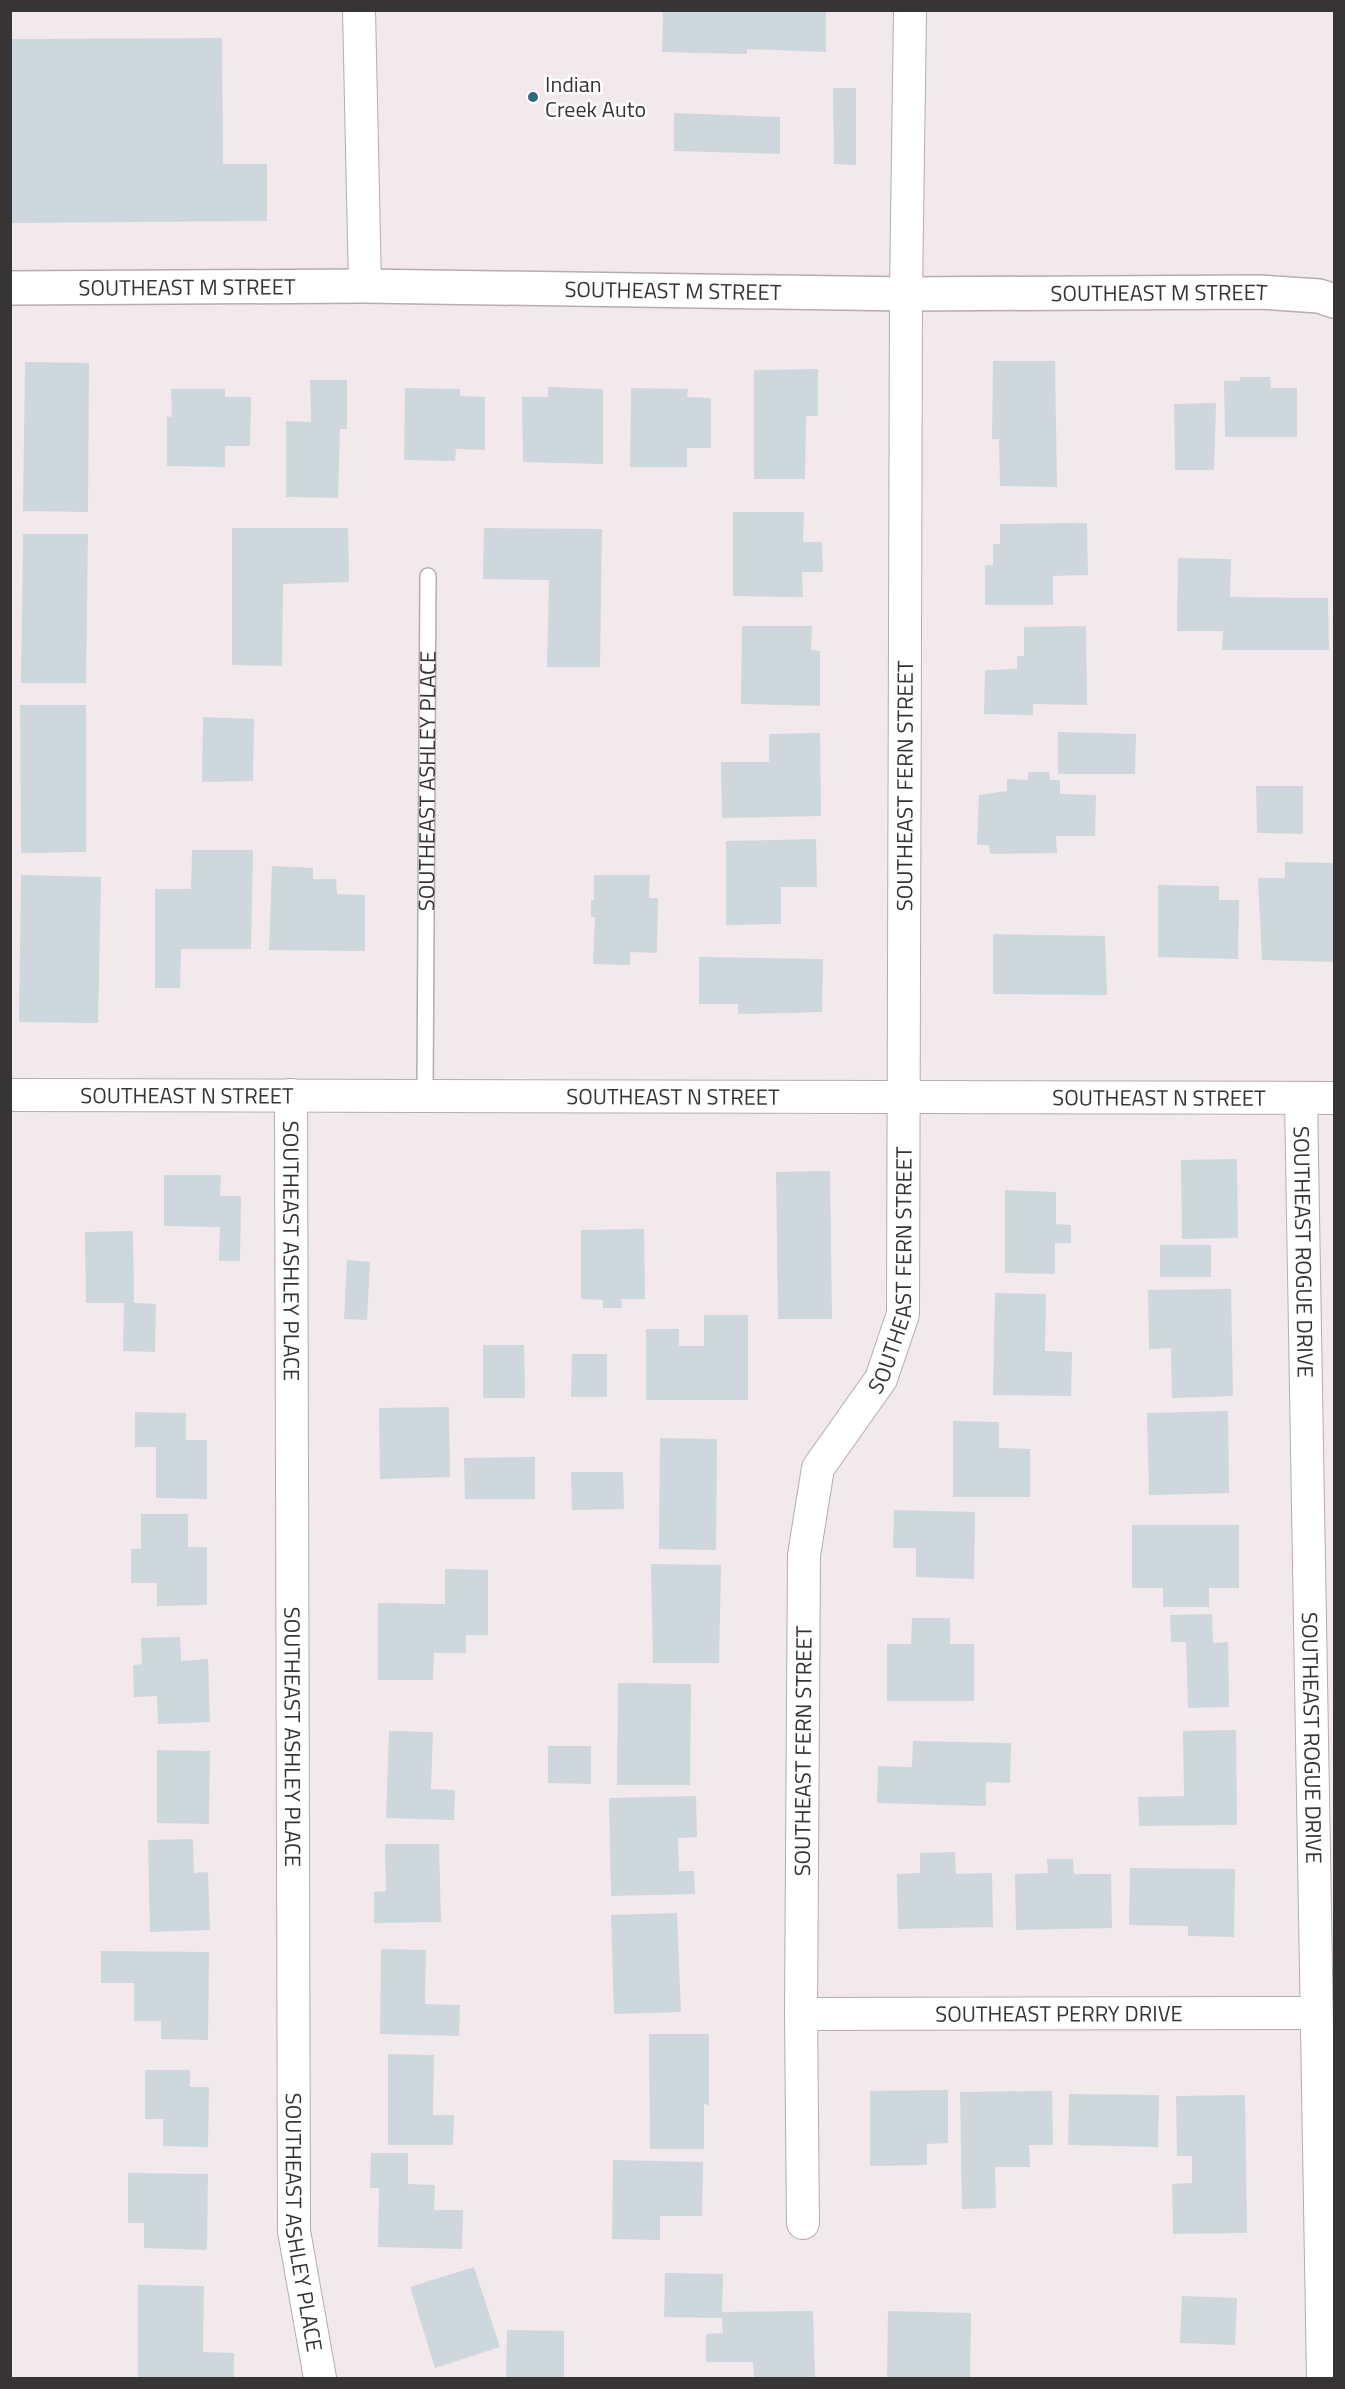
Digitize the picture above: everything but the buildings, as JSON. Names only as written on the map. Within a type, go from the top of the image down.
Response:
[{"type":"street","points":[[359,10],[365,286]]},
{"type":"street","name":"SOUTHEAST FERN STREET","points":[[803,2223],[801,2014],[804,1555],[818,1468],[880,1378],[903,1314],[906,294],[910,10]]},
{"type":"street","name":"SOUTHEAST M STREET","points":[[10,288],[365,286],[906,294],[1260,292],[1319,296],[1335,301]]},
{"type":"street","name":"SOUTHEAST N STREET","points":[[10,1095],[1335,1098]]},
{"type":"street","name":"SOUTHEAST ASHLEY PLACE","points":[[291,1095],[294,2231],[321,2379]]},
{"type":"street","name":"SOUTHEAST ROGUE DRIVE","points":[[1301,1098],[1323,2379]]},
{"type":"street","name":"SOUTHEAST PERRY DRIVE","points":[[801,2014],[1316,2013]]},
{"type":"lane","name":"SOUTHEAST ASHLEY PLACE","points":[[425,1095],[428,576]]},
{"type":"place","name":"Indian Creek Auto","points":[[533,97]]}]
